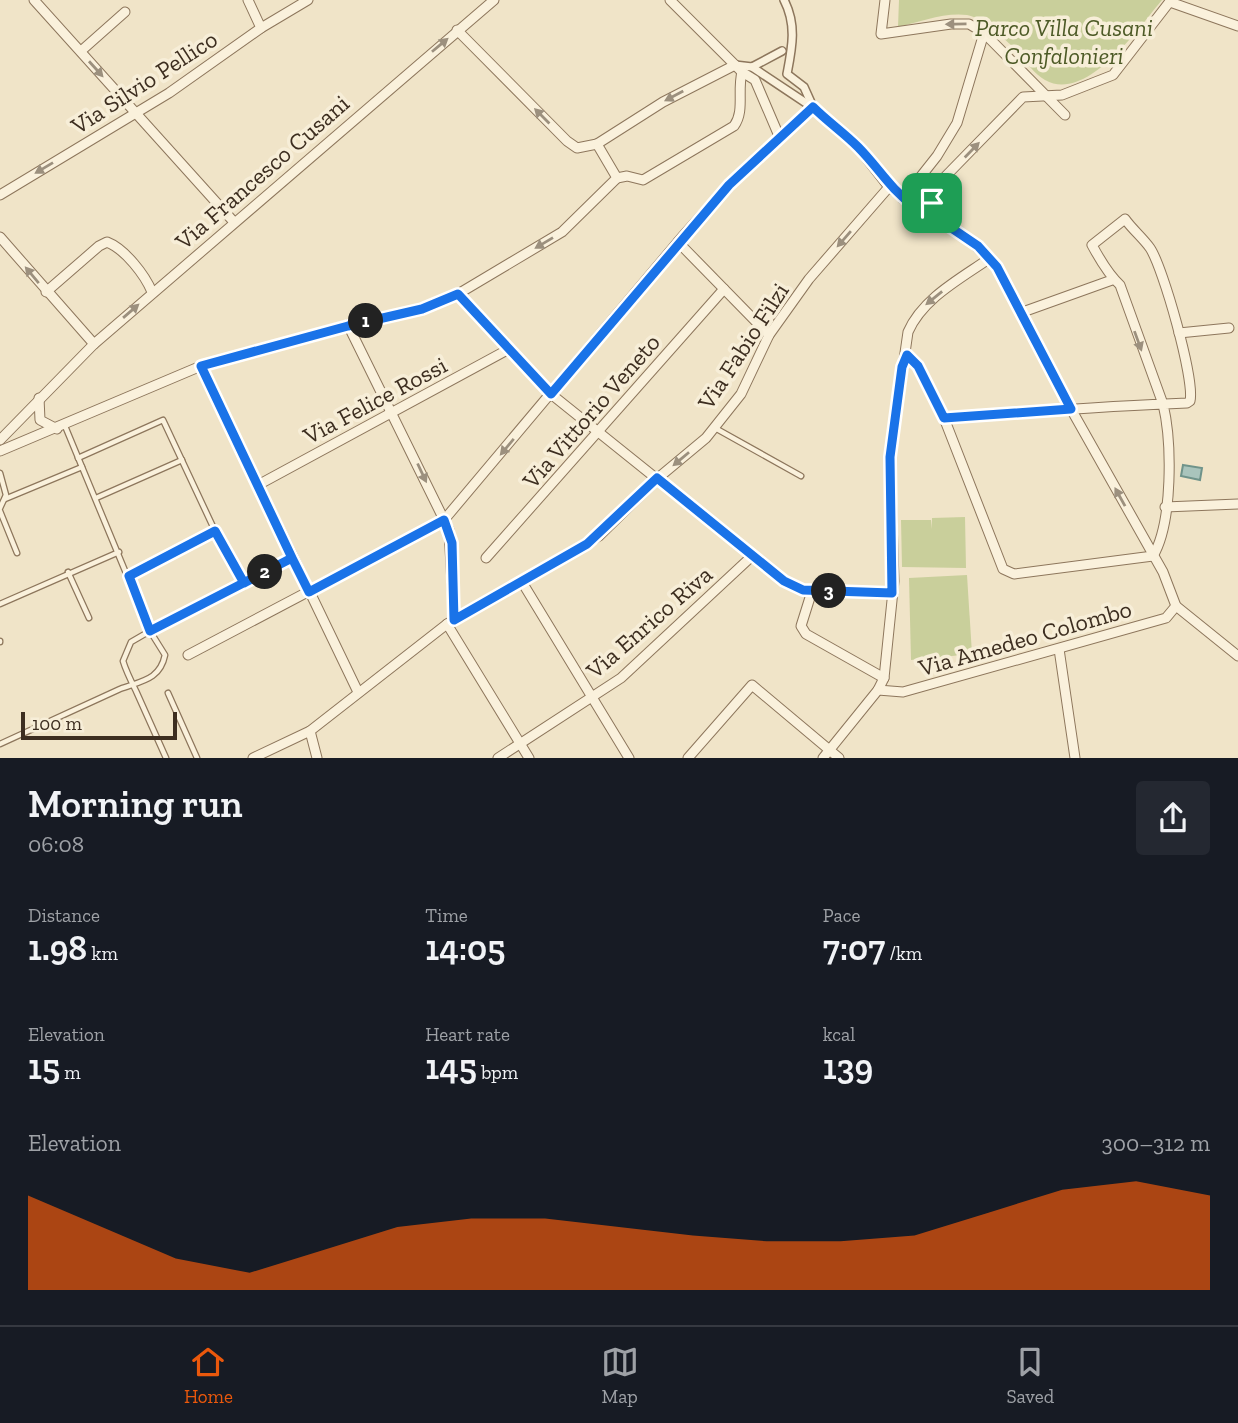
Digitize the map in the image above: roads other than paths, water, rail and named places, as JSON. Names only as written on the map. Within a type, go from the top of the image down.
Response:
[{"type":"street","points":[[34,0],[233,221]]},
{"type":"street","points":[[248,0],[261,28]]},
{"type":"street","name":"Via Silvio Pellico","points":[[0,195],[136,112],[261,28],[308,0]]},
{"type":"street","name":"Via Francesco Cusani","points":[[0,440],[94,344],[152,292],[494,0]]},
{"type":"street","points":[[670,0],[742,72],[755,80],[779,136]]},
{"type":"street","points":[[784,0],[792,22],[793,44],[787,74],[804,87],[813,107]]},
{"type":"street","points":[[885,0],[881,34],[969,24],[984,33],[1066,115]]},
{"type":"street","points":[[932,203],[939,183],[1023,97],[1062,95],[1113,75],[1171,1],[1238,26]]},
{"type":"street","points":[[81,51],[125,12]]},
{"type":"street","points":[[457,30],[577,148],[597,144],[663,102],[735,65],[752,67],[813,107],[858,146],[889,187],[903,199],[947,225],[990,258],[1153,556],[1176,606],[1238,656]]},
{"type":"street","points":[[903,199],[937,156],[957,123],[984,33]]},
{"type":"street","points":[[752,67],[782,51]]},
{"type":"street","points":[[0,451],[92,415],[201,366],[422,309],[458,294],[562,232],[617,178],[626,176],[643,180],[734,126],[741,116],[739,94],[742,72]]},
{"type":"street","points":[[188,655],[444,520],[678,242],[779,136],[813,107]]},
{"type":"street","points":[[597,144],[617,178]]},
{"type":"street","name":"Via Fabio Filzi","points":[[253,758],[310,731],[451,622],[599,536],[657,478],[714,427],[741,394],[769,335],[809,279],[889,187]]},
{"type":"street","points":[[914,206],[932,203]]},
{"type":"street","points":[[932,203],[947,225]]},
{"type":"street","points":[[944,418],[1071,409],[1163,404],[1187,403],[1191,398],[1180,334],[1150,248],[1125,219],[1092,245],[1108,267],[1112,280],[1119,285],[1163,404],[1168,434],[1164,531],[1153,556]]},
{"type":"street","points":[[0,237],[94,344]]},
{"type":"street","points":[[46,292],[107,242],[116,247],[143,275],[152,292]]},
{"type":"street","points":[[678,242],[769,335]]},
{"type":"street","points":[[826,754],[878,690],[884,678],[892,593],[890,457],[902,367],[907,355],[908,332],[922,309],[990,258]]},
{"type":"street","points":[[1020,313],[1112,280]]},
{"type":"street","name":"Via Vittorio Veneto","points":[[486,558],[724,289]]},
{"type":"street","points":[[458,294],[551,394],[784,581],[812,591],[892,593]]},
{"type":"street","points":[[348,326],[444,520],[452,543],[451,622],[529,758]]},
{"type":"street","points":[[1180,334],[1229,328]]},
{"type":"street","name":"Via Felice Rossi","points":[[258,485],[509,349]]},
{"type":"street","points":[[907,355],[918,366],[944,418],[1003,569],[1014,574],[1153,556]]},
{"type":"street","points":[[201,366],[358,692]]},
{"type":"street","points":[[38,437],[39,398]]},
{"type":"street","points":[[25,412],[61,428]]},
{"type":"street","points":[[1165,507],[1238,504]]},
{"type":"street","name":"Via Enrico Riva","points":[[498,758],[592,697],[640,662],[751,557]]},
{"type":"street","points":[[522,582],[629,758]]},
{"type":"street","points":[[812,591],[801,626],[806,634],[884,678]]},
{"type":"street","name":"Via Amedeo Colombo","points":[[878,690],[903,692],[1059,649],[1167,618],[1176,606]]},
{"type":"street","points":[[1059,649],[1075,758]]},
{"type":"street","points":[[688,758],[752,685],[826,754],[839,758]]},
{"type":"street","points":[[310,731],[317,758]]},
{"type":"lane","points":[[78,458],[163,420],[215,531],[244,583]]},
{"type":"lane","points":[[714,427],[802,476]]},
{"type":"lane","points":[[0,744],[132,684],[156,676],[165,656],[162,646],[150,631],[96,498],[61,428]]},
{"type":"lane","points":[[96,498],[183,460]]},
{"type":"lane","points":[[5,499],[82,467]]},
{"type":"lane","points":[[0,473],[6,490],[0,510],[17,553]]},
{"type":"lane","points":[[129,576],[215,531]]},
{"type":"lane","points":[[0,604],[119,552]]},
{"type":"lane","points":[[166,758],[123,661],[126,649],[131,642],[150,631],[292,558]]},
{"type":"lane","points":[[68,572],[89,618]]},
{"type":"lane","points":[[168,693],[197,758]]},
{"type":"water","points":[[1183,465],[1202,468],[1200,480],[1181,476]]},
{"type":"park label","name":"Parco Villa Cusani Confalonieri","points":[[1064,41]]}]
